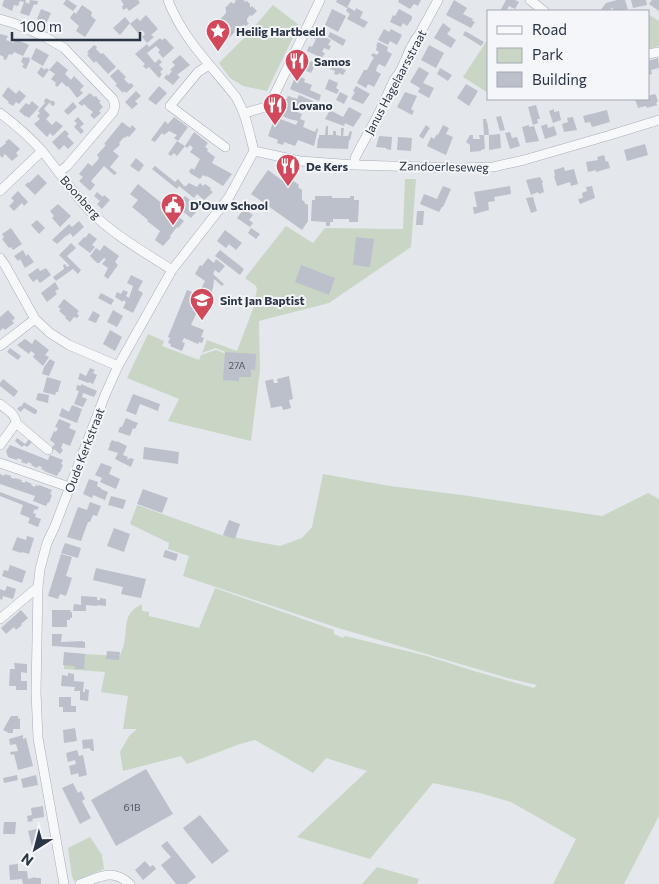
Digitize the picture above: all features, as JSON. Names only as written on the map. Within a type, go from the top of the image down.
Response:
[{"type":"street","points":[[168,0],[183,31],[236,97],[244,113],[254,151]]},
{"type":"street","points":[[244,113],[270,106],[320,0]]},
{"type":"street","name":"Janus Hagelaarsstraat","points":[[355,164],[355,158],[407,54],[438,0]]},
{"type":"street","points":[[530,0],[543,10]]},
{"type":"street","points":[[0,19],[45,37],[64,48],[112,99],[115,106],[113,112],[67,166],[59,172]]},
{"type":"street","points":[[210,65],[198,72],[170,106],[225,147]]},
{"type":"street","name":"Boonberg","points":[[0,114],[21,130],[42,151],[91,212],[114,232],[172,270]]},
{"type":"street","name":"Zandoerleseweg","points":[[254,151],[300,161],[460,168],[493,167],[524,160],[659,120]]},
{"type":"street","points":[[0,191],[42,151]]},
{"type":"street","name":"Oude Kerkstraat","points":[[64,884],[38,738],[36,692],[38,587],[42,558],[118,366],[172,270],[229,196],[254,151]]},
{"type":"street","points":[[0,258],[34,318],[50,333],[69,345],[118,366]]},
{"type":"street","points":[[0,346],[34,318]]},
{"type":"street","points":[[0,404],[14,415],[16,419],[14,427],[0,445]]},
{"type":"street","points":[[16,423],[48,450]]},
{"type":"street","points":[[0,463],[69,487]]},
{"type":"street","points":[[0,619],[38,587]]},
{"type":"street","points":[[80,884],[110,874],[122,877],[130,884]]},
{"type":"green space","points":[[273,5],[299,25],[267,91],[243,86],[230,78],[219,63]]},
{"type":"green space","points":[[649,15],[659,21],[659,46],[649,49]]},
{"type":"green space","points":[[487,41],[487,92],[463,77]]},
{"type":"green space","points":[[405,179],[416,179],[411,247],[329,303],[259,321],[260,370],[251,441],[168,421],[179,399],[127,378],[148,334],[164,341],[162,346],[199,360],[201,355],[216,350],[234,357],[216,348],[202,353],[207,340],[237,351],[253,309],[257,289],[256,286],[245,278],[286,226],[313,243],[325,228],[403,229]]},
{"type":"green space","points":[[323,474],[390,486],[602,516],[648,493],[659,499],[659,816],[624,884],[553,884],[576,839],[511,802],[433,783],[370,859],[297,837],[367,771],[326,758],[313,773],[255,740],[187,764],[181,756],[123,771],[120,752],[129,736],[137,729],[123,729],[128,696],[101,692],[105,672],[64,669],[65,653],[120,656],[129,616],[131,612],[142,604],[142,611],[149,612],[149,616],[199,628],[215,588],[334,630],[334,634],[343,638],[345,636],[427,656],[534,688],[537,685],[335,627],[183,576],[189,556],[168,549],[169,543],[130,524],[137,505],[221,535],[280,546],[302,538],[312,527]]},
{"type":"green space","points":[[90,837],[102,855],[104,869],[74,881],[68,848]]},
{"type":"green space","points":[[377,867],[419,879],[417,884],[362,884]]},
{"type":"building","points":[[4,0],[26,0],[25,2],[29,4],[30,0],[38,1],[37,5],[34,4],[29,16],[20,13],[24,2],[20,1],[18,6],[14,5],[12,11],[2,6]]},
{"type":"building","points":[[66,0],[77,6],[73,11],[63,4]]},
{"type":"building","points":[[121,0],[138,0],[140,3],[129,11],[127,8],[123,10],[122,6],[124,5]]},
{"type":"building","points":[[236,0],[247,1],[250,4],[250,8],[252,6],[257,11],[247,19],[249,23],[245,27],[245,25],[241,26],[228,39],[225,39],[223,36],[220,39],[215,34],[218,31],[214,29],[214,26],[226,13],[225,8],[231,2],[234,4]]},
{"type":"building","points":[[337,0],[351,0],[347,8],[336,2]]},
{"type":"building","points":[[399,0],[421,0],[418,6],[414,4],[410,9],[398,2]]},
{"type":"building","points":[[454,0],[467,8],[463,14],[475,22],[471,28],[446,15]]},
{"type":"building","points":[[506,0],[519,2],[515,9],[509,6],[507,10],[501,10]]},
{"type":"building","points":[[625,0],[628,9],[613,10],[613,8],[601,10],[606,3]]},
{"type":"building","points":[[631,0],[646,0],[647,5],[633,8]]},
{"type":"building","points":[[652,0],[659,0],[659,11],[649,4]]},
{"type":"building","points":[[82,5],[92,12],[91,16],[96,20],[85,37],[76,31],[79,26],[70,18],[74,12],[76,14]]},
{"type":"building","points":[[348,7],[355,11],[356,8],[363,12],[360,18],[368,22],[364,28],[347,19],[350,14],[346,11]]},
{"type":"building","points":[[41,9],[51,13],[46,24],[37,19]]},
{"type":"building","points":[[332,9],[346,16],[338,32],[325,25]]},
{"type":"building","points":[[399,9],[412,16],[407,26],[403,23],[401,27],[390,22],[393,15],[395,16]]},
{"type":"building","points":[[146,15],[158,29],[151,35],[154,37],[147,43],[142,37],[145,34],[142,30],[138,33],[130,24],[137,18],[140,21]]},
{"type":"building","points":[[125,17],[130,23],[120,35],[113,28]]},
{"type":"building","points":[[443,23],[451,29],[447,34],[456,40],[451,48],[434,38]]},
{"type":"building","points":[[384,29],[389,32],[391,29],[402,35],[397,45],[390,41],[388,45],[378,40]]},
{"type":"building","points":[[465,31],[484,42],[481,46],[463,35]]},
{"type":"building","points":[[330,32],[346,40],[343,46],[328,37]]},
{"type":"building","points":[[316,33],[331,40],[328,45],[331,46],[329,50],[324,48],[322,52],[325,53],[322,58],[307,51],[309,46],[312,47],[316,39],[313,38]]},
{"type":"building","points":[[0,34],[8,36],[6,40],[14,43],[15,39],[29,45],[23,56],[14,52],[12,55],[9,54],[6,60],[3,59],[4,57],[0,55]]},
{"type":"building","points":[[160,38],[162,40],[165,38],[174,48],[163,58],[156,46],[147,53],[155,63],[159,59],[162,62],[159,65],[163,69],[160,72],[162,74],[159,78],[149,67],[146,69],[143,66],[145,64],[135,54],[147,44],[149,47]]},
{"type":"building","points":[[378,42],[388,47],[387,51],[392,54],[385,67],[379,64],[377,67],[376,71],[381,74],[374,87],[368,84],[366,88],[357,83],[374,57],[371,56],[373,53],[377,55],[379,52],[376,50]]},
{"type":"building","points":[[94,45],[116,67],[108,74],[96,61],[94,63],[87,55],[89,54],[87,52]]},
{"type":"building","points":[[429,45],[444,53],[436,68],[421,60]]},
{"type":"building","points":[[36,48],[49,55],[43,66],[31,59]]},
{"type":"building","points":[[180,55],[190,65],[177,75],[180,77],[173,85],[164,78],[167,74],[168,76],[172,71],[170,70],[175,65],[172,62]]},
{"type":"building","points":[[23,57],[30,58],[26,69],[22,67],[24,64],[21,62]]},
{"type":"building","points":[[658,58],[659,68],[651,70],[652,74],[649,75],[649,61]]},
{"type":"building","points":[[303,59],[316,63],[311,73],[299,68]]},
{"type":"building","points":[[57,61],[68,70],[65,74],[71,80],[74,76],[84,86],[80,90],[83,93],[77,98],[68,86],[62,82],[57,87],[56,83],[51,79],[55,74],[49,70]]},
{"type":"building","points":[[333,64],[346,70],[343,75],[339,73],[338,75],[334,74],[335,71],[330,69]]},
{"type":"building","points":[[41,67],[49,70],[43,78],[37,73]]},
{"type":"building","points":[[419,67],[429,73],[423,83],[434,88],[429,98],[418,92],[420,88],[410,82]]},
{"type":"building","points":[[440,68],[452,75],[448,81],[437,74]]},
{"type":"building","points":[[118,69],[126,77],[124,79],[134,86],[126,93],[124,91],[123,93],[115,85],[117,84],[110,76]]},
{"type":"building","points":[[296,75],[305,79],[304,82],[312,85],[310,90],[321,95],[319,101],[290,89]]},
{"type":"building","points":[[329,79],[338,83],[336,88],[339,90],[337,94],[325,89]]},
{"type":"building","points":[[466,84],[478,91],[469,106],[457,98]]},
{"type":"building","points":[[159,86],[167,93],[156,105],[148,99]]},
{"type":"building","points":[[356,86],[370,94],[363,104],[351,99]]},
{"type":"building","points":[[8,87],[16,94],[19,90],[26,96],[19,104],[16,102],[13,106],[2,96]]},
{"type":"building","points":[[136,91],[141,96],[135,101],[138,104],[132,109],[125,102]]},
{"type":"building","points":[[340,92],[348,96],[344,104],[336,100]]},
{"type":"building","points":[[405,92],[417,96],[411,109],[414,111],[412,115],[397,107]]},
{"type":"building","points":[[90,93],[101,101],[99,102],[103,107],[99,111],[101,113],[94,119],[90,115],[93,112],[84,104],[82,106],[78,103]]},
{"type":"building","points":[[299,95],[313,101],[310,107],[305,105],[303,109],[294,106],[292,110],[302,114],[300,119],[305,121],[303,127],[315,132],[318,129],[314,146],[298,140],[295,146],[284,142],[283,145],[277,143],[278,140],[268,136],[275,117],[296,125],[298,121],[278,114],[288,96],[297,99]]},
{"type":"building","points":[[656,95],[657,105],[638,108],[635,100],[649,100],[649,96]]},
{"type":"building","points":[[46,98],[54,101],[55,104],[53,106],[50,102],[44,109],[50,115],[46,119],[52,125],[56,121],[63,126],[53,136],[50,133],[47,137],[34,124],[40,119],[37,116],[40,113],[38,111],[45,103]]},
{"type":"building","points":[[32,101],[39,107],[29,118],[19,111],[26,103],[29,105]]},
{"type":"building","points":[[73,102],[77,107],[68,115],[64,111]]},
{"type":"building","points":[[536,105],[540,119],[537,119],[538,123],[533,125],[528,107]]},
{"type":"building","points":[[349,107],[362,114],[353,127],[345,123],[344,126],[325,119],[330,110],[343,117]]},
{"type":"building","points":[[554,109],[554,112],[559,111],[561,120],[553,123],[549,111]]},
{"type":"building","points":[[607,110],[610,122],[592,127],[590,122],[585,123],[583,116]]},
{"type":"building","points":[[501,116],[505,130],[500,131],[496,117]]},
{"type":"building","points":[[78,117],[84,124],[80,127],[84,131],[81,134],[74,127],[77,123],[74,121]]},
{"type":"building","points":[[174,117],[188,127],[178,141],[174,138],[177,135],[169,131],[164,135],[162,133],[155,142],[151,140],[165,121],[168,124]]},
{"type":"building","points":[[573,117],[577,130],[564,132],[562,124],[568,122],[567,118]]},
{"type":"building","points":[[483,119],[486,119],[489,135],[484,135]]},
{"type":"building","points":[[122,122],[130,128],[132,125],[136,129],[129,137],[124,137],[119,146],[113,151],[119,156],[110,167],[117,173],[114,175],[104,166],[91,181],[95,185],[90,191],[79,181],[83,177],[79,174],[88,163],[92,166],[97,161],[99,158],[97,155],[106,145],[104,144]]},
{"type":"building","points":[[547,124],[548,128],[554,126],[557,135],[545,139],[541,126]]},
{"type":"building","points":[[426,125],[430,128],[423,139],[419,136]]},
{"type":"building","points":[[443,125],[449,128],[446,134],[453,137],[446,155],[427,146],[431,137],[434,139],[438,135]]},
{"type":"building","points":[[529,125],[529,127],[534,126],[539,141],[526,143],[522,127]]},
{"type":"building","points":[[326,126],[328,126],[328,135],[333,135],[333,131],[336,131],[336,135],[341,136],[341,128],[344,128],[343,136],[348,136],[350,131],[352,132],[348,149],[317,148],[319,135],[325,135]]},
{"type":"building","points":[[65,130],[69,134],[67,136],[74,143],[68,149],[64,145],[59,150],[52,142]]},
{"type":"building","points":[[194,132],[208,143],[205,147],[208,149],[207,151],[215,157],[212,163],[232,174],[223,186],[207,176],[203,175],[200,179],[191,174],[189,171],[192,168],[194,170],[200,159],[190,152],[193,148],[190,145],[187,148],[185,146]]},
{"type":"building","points":[[510,132],[512,138],[517,137],[520,146],[510,149],[505,133]]},
{"type":"building","points":[[500,134],[501,148],[489,150],[489,135]]},
{"type":"building","points":[[470,135],[473,135],[473,139],[480,139],[479,135],[484,135],[485,149],[470,152],[470,145],[466,142]]},
{"type":"building","points":[[379,136],[392,137],[391,150],[376,147]]},
{"type":"building","points":[[398,137],[412,138],[411,151],[397,150]]},
{"type":"building","points":[[9,139],[20,149],[16,153],[18,156],[12,161],[5,154],[2,158],[0,155],[0,148]]},
{"type":"building","points":[[177,141],[185,146],[177,156],[174,153],[171,156],[168,154]]},
{"type":"building","points":[[645,144],[648,155],[627,161],[624,150]]},
{"type":"building","points":[[604,155],[610,168],[588,172],[586,162],[598,160],[597,157]]},
{"type":"building","points":[[136,158],[144,165],[139,172],[130,166]]},
{"type":"building","points":[[155,166],[175,182],[178,179],[184,186],[189,183],[197,187],[200,183],[203,186],[205,184],[213,192],[204,200],[197,194],[194,198],[179,186],[177,189],[152,169]]},
{"type":"building","points":[[564,167],[565,171],[574,169],[578,184],[571,186],[570,182],[557,186],[554,170]]},
{"type":"building","points":[[268,170],[283,181],[287,176],[299,185],[298,187],[302,190],[302,200],[308,205],[308,221],[302,230],[251,194]]},
{"type":"building","points":[[38,174],[47,183],[35,195],[25,185]]},
{"type":"building","points":[[540,177],[543,182],[544,192],[531,195],[526,180]]},
{"type":"building","points":[[138,184],[184,221],[177,227],[163,246],[155,240],[160,231],[132,207],[138,200],[130,194]]},
{"type":"building","points":[[443,186],[451,189],[439,212],[420,204],[424,194],[437,199]]},
{"type":"building","points":[[510,186],[511,194],[494,197],[495,201],[488,202],[489,210],[474,214],[473,207],[477,207],[474,192]]},
{"type":"building","points":[[592,186],[595,198],[580,204],[578,199],[583,198],[582,193],[587,191],[586,187]]},
{"type":"building","points":[[18,191],[28,202],[24,206],[22,203],[14,211],[9,206],[14,201],[11,198]]},
{"type":"building","points":[[97,192],[110,200],[102,209],[97,204],[100,201],[94,196]]},
{"type":"building","points":[[185,196],[199,207],[191,218],[176,206]]},
{"type":"building","points":[[315,196],[350,198],[350,196],[354,196],[354,200],[359,200],[358,222],[349,222],[349,219],[333,219],[333,222],[330,222],[330,226],[326,226],[326,222],[311,221],[312,200],[315,200]]},
{"type":"building","points":[[533,197],[537,211],[531,213],[526,198]]},
{"type":"building","points":[[58,204],[71,216],[60,227],[52,218],[54,216],[50,211]]},
{"type":"building","points":[[244,209],[253,215],[249,220],[253,223],[250,227],[237,218]]},
{"type":"building","points":[[417,211],[424,211],[423,225],[416,225]]},
{"type":"building","points":[[37,220],[45,228],[39,234],[31,225]]},
{"type":"building","points":[[79,221],[84,227],[73,237],[70,233],[57,244],[52,240],[69,224],[72,227]]},
{"type":"building","points":[[11,228],[22,244],[13,250],[2,239],[4,237],[2,234]]},
{"type":"building","points":[[251,228],[260,234],[256,239],[248,233]]},
{"type":"building","points":[[225,230],[242,243],[236,250],[229,244],[226,248],[217,241]]},
{"type":"building","points":[[89,233],[97,239],[92,245],[95,247],[90,253],[78,244]]},
{"type":"building","points":[[356,237],[374,239],[370,267],[353,265]]},
{"type":"building","points":[[71,243],[76,248],[67,256],[81,270],[78,274],[59,255]]},
{"type":"building","points":[[104,245],[119,256],[115,262],[118,265],[108,279],[104,276],[108,268],[102,264],[106,259],[104,258],[97,263],[90,256],[96,248],[100,251]]},
{"type":"building","points":[[23,250],[26,256],[28,254],[34,262],[25,268],[20,259],[18,261],[14,256]]},
{"type":"building","points":[[220,250],[244,269],[240,275],[215,256]]},
{"type":"building","points":[[208,258],[214,263],[216,259],[225,266],[219,273],[215,270],[213,274],[224,284],[222,286],[214,279],[211,293],[201,289],[205,281],[195,274],[200,265],[202,266]]},
{"type":"building","points":[[65,264],[67,267],[70,265],[73,269],[56,281],[53,277],[64,269],[63,265]]},
{"type":"building","points":[[301,265],[335,278],[329,295],[295,282]]},
{"type":"building","points":[[38,268],[40,271],[46,268],[51,275],[40,283],[37,279],[33,282],[28,275]]},
{"type":"building","points":[[131,275],[143,281],[138,290],[143,293],[133,313],[123,308],[126,302],[115,297],[117,292],[121,294],[123,290],[128,292],[126,296],[129,298],[133,286],[127,283]]},
{"type":"building","points":[[55,282],[59,289],[55,291],[57,294],[47,302],[41,293]]},
{"type":"building","points":[[187,290],[209,298],[203,313],[196,314],[191,325],[204,330],[201,337],[204,338],[202,343],[199,342],[198,344],[184,338],[182,342],[185,343],[182,351],[170,346],[171,344],[168,343],[170,338],[168,337]]},
{"type":"building","points":[[101,293],[114,300],[111,305],[98,298]]},
{"type":"building","points":[[64,299],[79,311],[77,313],[79,316],[77,318],[74,317],[70,322],[59,311],[61,309],[58,307]]},
{"type":"building","points":[[8,310],[15,318],[12,321],[14,323],[5,330],[3,328],[0,331],[0,317]]},
{"type":"building","points":[[113,310],[123,316],[117,327],[107,322]]},
{"type":"building","points":[[93,311],[100,315],[96,323],[88,320]]},
{"type":"building","points":[[110,330],[122,337],[115,351],[103,344]]},
{"type":"building","points":[[25,339],[32,344],[35,339],[49,350],[45,355],[49,357],[43,366],[33,357],[35,354],[31,351],[29,354],[17,345]]},
{"type":"building","points":[[10,348],[21,356],[18,360],[7,352]]},
{"type":"building","points":[[225,352],[256,354],[255,370],[251,369],[251,377],[239,377],[239,381],[223,380]]},
{"type":"building","points":[[50,359],[55,362],[49,376],[42,374],[44,367]]},
{"type":"building","points":[[90,368],[95,370],[93,373],[97,375],[93,384],[78,379],[80,373],[86,376]]},
{"type":"building","points":[[289,376],[293,399],[289,400],[291,408],[283,410],[282,406],[271,408],[265,381],[273,379],[274,383],[278,383],[277,379]]},
{"type":"building","points":[[47,377],[61,381],[58,392],[55,395],[43,392]]},
{"type":"building","points":[[3,379],[18,391],[14,397],[0,386]]},
{"type":"building","points":[[81,384],[97,391],[94,397],[83,393],[82,397],[87,399],[83,407],[74,404],[79,391],[76,390],[77,385],[81,386]]},
{"type":"building","points":[[38,393],[49,395],[48,403],[36,400]]},
{"type":"building","points":[[133,394],[160,404],[158,411],[140,404],[136,415],[126,411]]},
{"type":"building","points":[[24,402],[37,410],[36,414],[24,408],[21,412],[17,409]]},
{"type":"building","points":[[72,405],[82,409],[77,423],[59,416],[62,408],[69,412]]},
{"type":"building","points":[[126,418],[138,423],[135,429],[133,428],[130,436],[118,432]]},
{"type":"building","points":[[59,419],[71,424],[69,428],[76,431],[70,446],[63,443],[61,448],[63,450],[60,454],[54,449],[53,451],[51,448],[55,444],[50,440],[54,431],[56,432],[58,428],[55,427]]},
{"type":"building","points":[[17,438],[25,444],[29,439],[32,442],[27,447],[24,445],[22,447],[15,441]]},
{"type":"building","points":[[112,440],[127,446],[123,455],[128,457],[128,460],[129,458],[134,459],[131,467],[115,459],[118,453],[108,450]]},
{"type":"building","points":[[10,445],[48,460],[50,455],[63,460],[60,472],[57,476],[44,471],[41,469],[42,467],[38,466],[37,468],[28,462],[27,464],[21,462],[22,460],[18,458],[17,460],[8,457],[6,451]]},
{"type":"building","points":[[144,447],[179,452],[178,464],[143,459]]},
{"type":"building","points":[[101,463],[112,467],[109,474],[120,479],[116,489],[100,482],[102,478],[95,475]]},
{"type":"building","points":[[0,474],[22,480],[21,482],[25,483],[25,481],[35,487],[39,485],[52,490],[49,503],[46,506],[33,501],[35,496],[0,484]]},
{"type":"building","points":[[89,479],[98,482],[97,486],[108,492],[105,500],[93,495],[92,498],[83,494]]},
{"type":"building","points":[[143,489],[168,498],[162,513],[137,504]]},
{"type":"building","points":[[0,492],[39,507],[33,513],[36,514],[35,517],[41,519],[38,527],[28,523],[30,518],[20,514],[23,505],[0,496]]},
{"type":"building","points":[[111,496],[126,500],[123,509],[108,505]]},
{"type":"building","points":[[90,502],[101,506],[97,516],[93,515],[90,522],[88,522],[81,541],[67,537],[78,507],[87,510]]},
{"type":"building","points":[[229,520],[240,524],[235,539],[223,535]]},
{"type":"building","points":[[114,528],[130,534],[124,552],[107,546]]},
{"type":"building","points":[[27,536],[34,538],[29,554],[12,550],[17,537],[26,540]]},
{"type":"building","points":[[65,543],[81,548],[78,558],[61,553]]},
{"type":"building","points":[[165,550],[178,554],[176,561],[163,557]]},
{"type":"building","points":[[61,554],[72,557],[66,576],[72,578],[66,596],[60,594],[58,599],[48,596]]},
{"type":"building","points":[[10,565],[26,571],[22,583],[2,576],[4,570],[8,571]]},
{"type":"building","points":[[96,568],[146,579],[141,598],[121,594],[123,587],[93,580]]},
{"type":"building","points":[[7,586],[16,589],[13,599],[3,596],[2,600],[0,599],[0,589],[5,591]]},
{"type":"building","points":[[81,596],[97,597],[97,600],[100,600],[100,598],[106,599],[106,606],[86,605],[86,611],[73,611],[74,604],[81,605]]},
{"type":"building","points":[[21,610],[28,618],[16,630],[14,627],[6,634],[1,628]]},
{"type":"building","points":[[52,610],[71,610],[72,618],[67,620],[67,627],[52,627]]},
{"type":"building","points":[[52,634],[62,634],[61,642],[83,641],[85,642],[85,648],[52,646]]},
{"type":"building","points":[[107,651],[120,652],[119,660],[106,659]]},
{"type":"building","points":[[64,652],[85,654],[84,669],[75,669],[75,666],[63,665]]},
{"type":"building","points":[[14,663],[27,664],[27,673],[21,672],[21,681],[27,681],[27,690],[16,690],[16,686],[9,686],[10,669],[15,669]]},
{"type":"building","points":[[68,673],[74,674],[74,681],[84,682],[83,692],[85,692],[85,689],[89,690],[88,701],[80,700],[80,691],[74,691],[75,687],[61,686],[62,675],[68,676]]},
{"type":"building","points":[[59,697],[71,697],[71,706],[76,706],[76,712],[63,712],[63,707],[59,707]]},
{"type":"building","points":[[11,716],[18,716],[18,719],[20,718],[20,729],[13,729],[13,733],[9,733],[3,730]]},
{"type":"building","points":[[75,728],[77,741],[64,743],[63,730]]},
{"type":"building","points":[[23,735],[23,739],[26,738],[33,766],[18,770],[14,754],[11,755],[10,752],[18,751],[16,744],[10,745],[9,739]]},
{"type":"building","points":[[93,739],[94,751],[89,748],[83,749],[82,740]]},
{"type":"building","points":[[77,750],[79,756],[83,755],[87,775],[79,777],[78,773],[71,775],[69,766],[76,764],[75,760],[68,762],[66,753]]},
{"type":"building","points":[[146,769],[173,814],[116,846],[91,800]]},
{"type":"building","points":[[17,775],[18,780],[4,783],[3,778]]},
{"type":"building","points":[[36,775],[38,785],[23,788],[21,779]]},
{"type":"building","points":[[73,783],[78,793],[81,791],[85,799],[82,801],[91,818],[80,824],[62,788]]},
{"type":"building","points":[[43,806],[44,817],[32,819],[33,821],[28,822],[27,816],[32,815],[31,808]]},
{"type":"building","points":[[200,815],[229,851],[212,864],[183,828]]},
{"type":"building","points":[[4,822],[16,822],[15,834],[3,834]]},
{"type":"building","points":[[40,828],[43,844],[32,847],[28,831]]},
{"type":"building","points":[[167,841],[196,877],[187,884],[176,884],[161,865],[171,857],[161,846]]},
{"type":"building","points":[[145,861],[150,867],[153,865],[156,869],[143,880],[135,870]]},
{"type":"building","points":[[18,864],[18,871],[27,871],[28,879],[41,878],[41,884],[23,884],[22,879],[10,880],[9,865]]},
{"type":"place","name":"Heilig Hartbeeld","points":[[218,52]]},
{"type":"place","name":"Samos","points":[[297,82]]},
{"type":"place","name":"Lovano","points":[[275,126]]},
{"type":"place","name":"De Kers","points":[[288,187]]},
{"type":"place","name":"D'Ouw School","points":[[173,226]]},
{"type":"place","name":"Sint Jan Baptist","points":[[202,321]]}]
